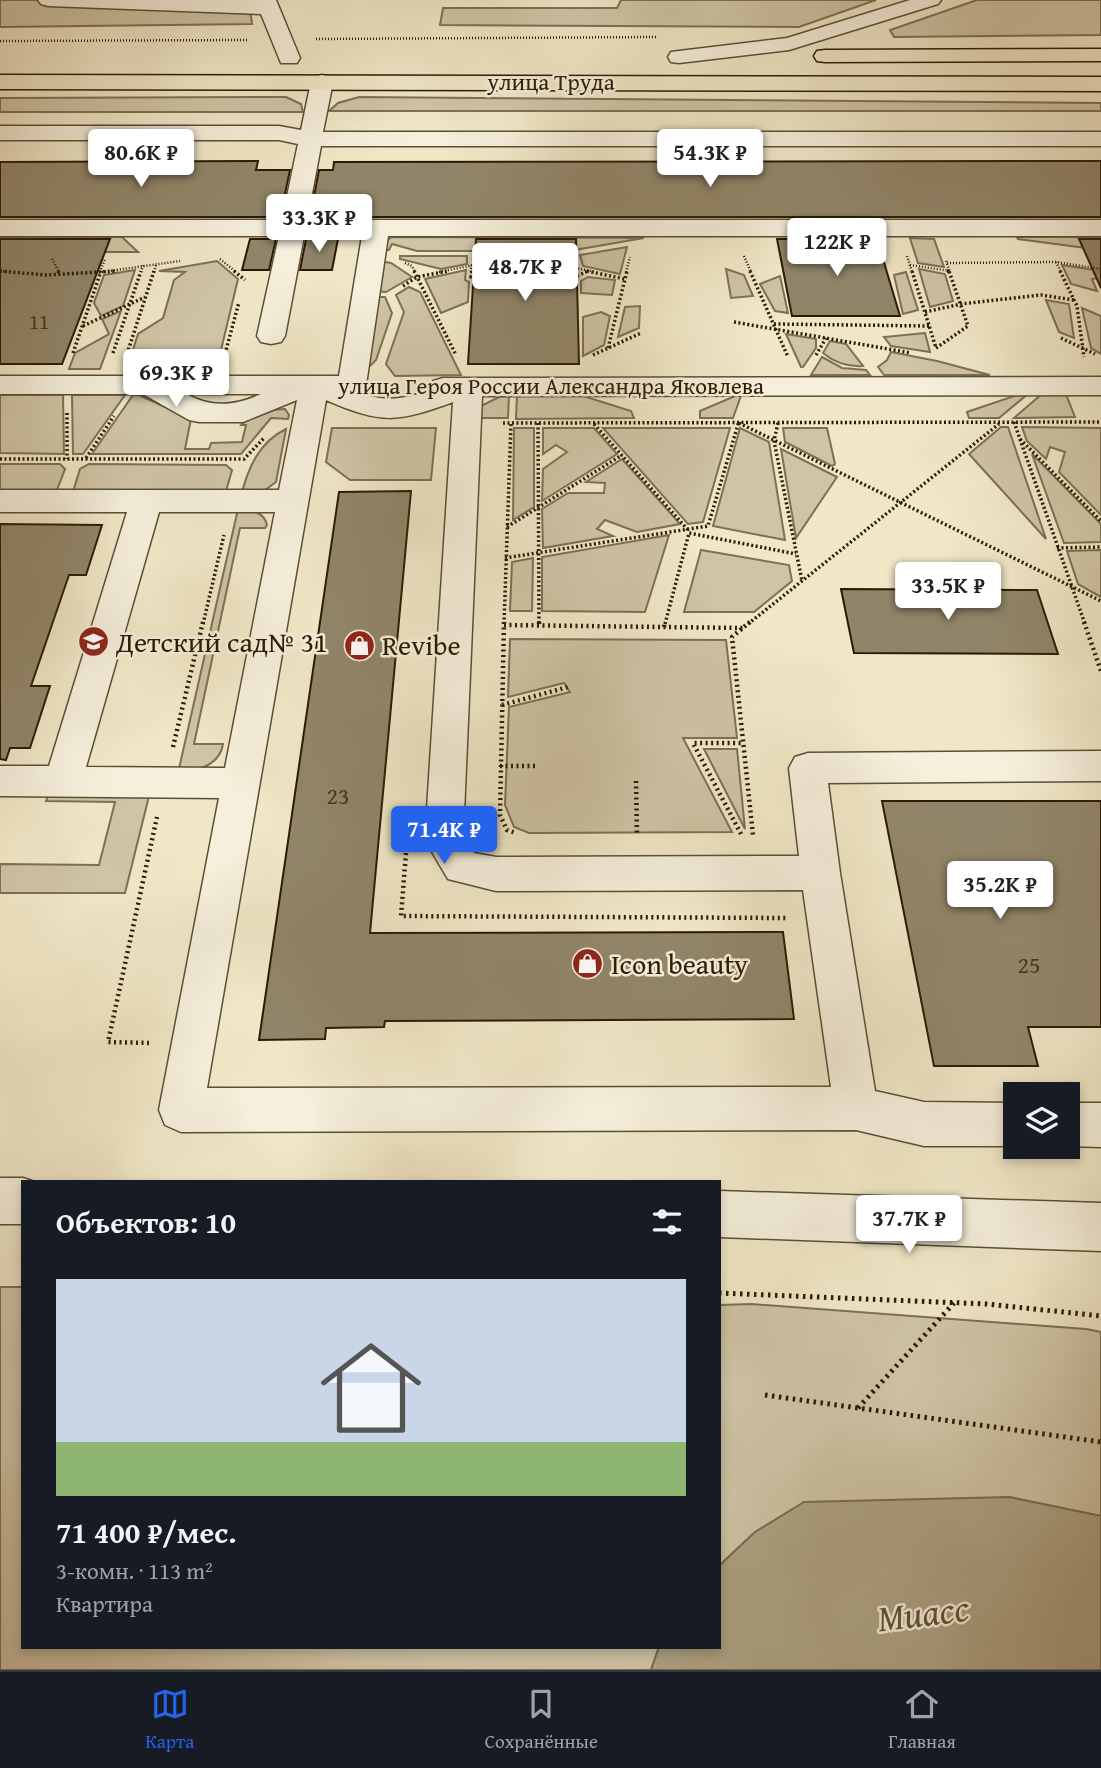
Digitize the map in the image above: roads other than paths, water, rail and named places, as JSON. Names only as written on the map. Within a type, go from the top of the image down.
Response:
[{"type":"main road","points":[[262,58],[292,52]]},
{"type":"main road","name":"улица Труда","points":[[652,57],[1101,55]]},
{"type":"main road","name":"улица Труда","points":[[0,82],[1101,84]]},
{"type":"street","points":[[48,0],[267,4],[292,52]]},
{"type":"street","points":[[680,57],[789,44],[931,0]]},
{"type":"street","points":[[271,337],[322,82]]},
{"type":"street","points":[[0,133],[279,133],[310,139],[1101,139]]},
{"type":"street","points":[[0,228],[1101,228]]},
{"type":"street","points":[[352,386],[376,228]]},
{"type":"street","points":[[0,384],[147,384],[199,413],[243,413],[310,385],[370,408],[406,409],[463,371],[467,423],[444,840],[462,867],[496,874],[820,873]]},
{"type":"street","name":"улица Героя России Александра Яковлева","points":[[310,385],[352,386],[463,371],[513,387],[584,374],[638,409],[692,409],[751,387],[856,387],[870,397],[904,410],[957,411],[1006,387],[1046,386],[1094,397]]},
{"type":"street","points":[[310,385],[308,423],[181,1110],[856,1108],[924,1124],[1003,1125]]},
{"type":"street","points":[[0,500],[293,502]]},
{"type":"street","points":[[63,782],[146,501]]},
{"type":"street","points":[[856,1108],[820,873],[808,768],[1101,766]]},
{"type":"street","points":[[0,781],[241,783]]},
{"type":"street","points":[[1080,1125],[1101,1125]]},
{"type":"street","points":[[0,1201],[21,1201]]},
{"type":"street","points":[[721,1214],[1101,1227]]},
{"type":"water","name":"Миасс","points":[[1009,1497],[1101,1516],[1101,1670],[651,1670],[658,1649],[721,1649],[721,1564],[755,1532],[804,1502]]},
{"type":"place","name":"Детский сад№ 31","points":[[93,642]]},
{"type":"place","name":"Revibe","points":[[359,645]]},
{"type":"place","name":"Icon beauty","points":[[588,964]]}]
